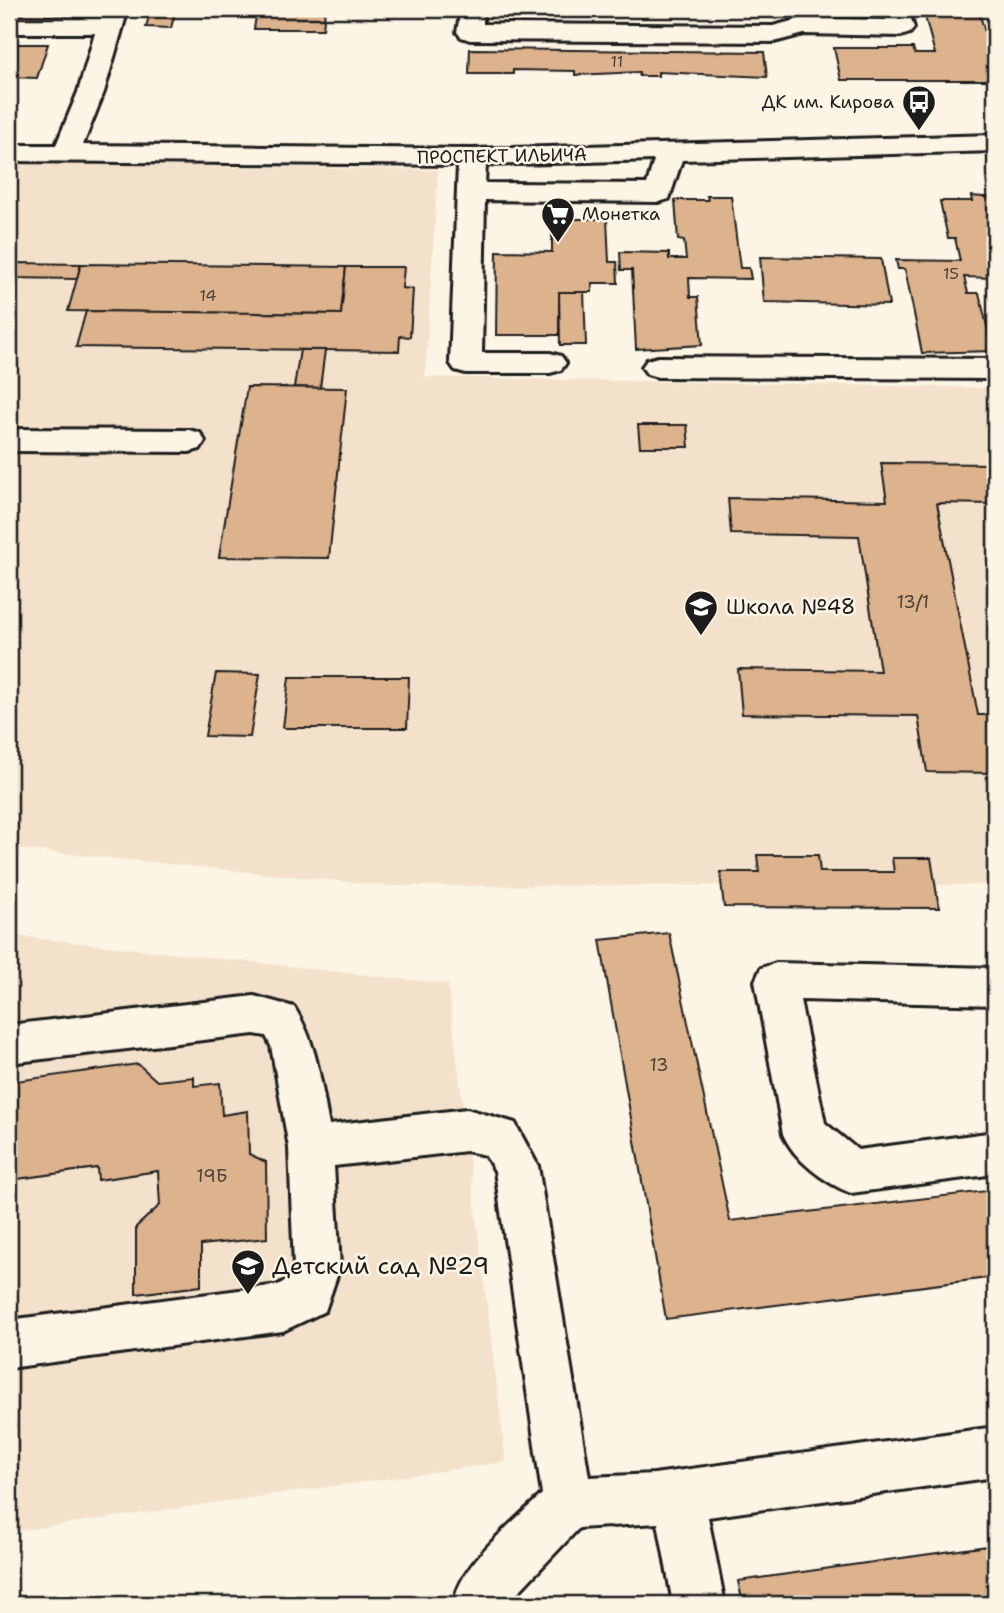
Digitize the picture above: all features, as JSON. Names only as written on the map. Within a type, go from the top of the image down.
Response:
[{"type":"street","points":[[472,11],[470,32],[774,34],[803,26],[901,27],[896,9]]},
{"type":"street","points":[[9,25],[113,18],[91,92],[66,153]]},
{"type":"street","name":"ПРОСПЕКТ ИЛЬИЧА","points":[[9,153],[471,158],[995,143]]},
{"type":"street","points":[[471,191],[659,193],[670,152]]},
{"type":"street","points":[[471,158],[466,363],[551,363]]},
{"type":"street","points":[[658,367],[995,369]]},
{"type":"street","points":[[9,439],[189,441]]},
{"type":"street","points":[[995,986],[776,981],[805,1133],[851,1172],[995,1153]]},
{"type":"street","points":[[9,1044],[254,1015],[279,1020],[292,1042],[310,1147],[317,1267],[308,1294],[283,1308],[9,1344]]},
{"type":"street","points":[[310,1147],[467,1130],[499,1138],[516,1166],[568,1503]]},
{"type":"street","points":[[481,1604],[481,1593],[568,1503],[654,1499],[995,1452]]},
{"type":"street","points":[[678,1494],[699,1604]]},
{"type":"shaded area","points":[[9,163],[438,170],[425,377],[995,388],[995,885],[390,886],[9,848]]},
{"type":"shaded area","name":"Детский сад №29","points":[[9,935],[448,984],[506,1462],[9,1532]]},
{"type":"building","points":[[14,9],[60,9],[58,17],[11,17]]},
{"type":"building","points":[[151,9],[176,9],[171,28],[146,27]]},
{"type":"building","points":[[257,9],[325,9],[323,29],[254,29]]},
{"type":"building","points":[[923,9],[978,9],[995,65],[995,80],[841,80],[834,48],[913,48],[915,54],[935,54]]},
{"type":"building","points":[[9,44],[48,44],[37,78],[9,77]]},
{"type":"building","points":[[470,49],[764,52],[767,77],[658,72],[658,76],[639,76],[639,72],[575,75],[575,71],[513,70],[513,74],[469,74]]},
{"type":"building","points":[[707,196],[731,196],[740,268],[749,268],[751,279],[689,278],[690,297],[698,297],[702,345],[636,349],[632,270],[621,270],[620,252],[669,253],[669,259],[686,259],[684,241],[678,240],[675,200],[708,200]]},
{"type":"building","points":[[971,196],[995,198],[995,278],[964,277],[968,293],[979,293],[993,351],[922,353],[905,269],[898,269],[896,260],[960,261],[955,238],[948,238],[940,201],[972,201]]},
{"type":"building","points":[[552,219],[607,219],[609,262],[617,262],[618,283],[592,283],[592,292],[559,292],[559,335],[496,335],[497,251],[552,252]]},
{"type":"building","points":[[9,249],[17,249],[9,280]]},
{"type":"building","points":[[760,257],[881,259],[889,305],[764,302]]},
{"type":"building","points":[[14,263],[81,264],[77,279],[9,278]]},
{"type":"building","points":[[81,264],[346,267],[341,314],[68,311]]},
{"type":"building","points":[[346,267],[404,267],[402,288],[413,289],[410,337],[400,336],[399,351],[76,347],[86,311],[341,314]]},
{"type":"building","points":[[559,292],[584,292],[586,345],[560,345]]},
{"type":"building","points":[[300,350],[325,350],[320,388],[294,387]]},
{"type":"building","points":[[247,387],[347,388],[329,558],[219,557]]},
{"type":"building","points":[[638,425],[687,425],[689,447],[640,447]]},
{"type":"building","points":[[881,463],[995,464],[995,504],[937,503],[978,715],[995,715],[995,773],[927,772],[918,716],[742,714],[738,669],[880,671],[859,536],[731,534],[728,498],[887,501]]},
{"type":"building","points":[[216,673],[260,674],[250,737],[205,736]]},
{"type":"building","points":[[289,677],[409,677],[407,728],[283,728]]},
{"type":"building","points":[[757,855],[818,855],[820,872],[894,872],[892,858],[931,858],[939,908],[724,907],[720,872],[759,872]]},
{"type":"building","points":[[669,933],[730,1221],[995,1190],[995,1277],[666,1319],[600,940]]},
{"type":"building","points":[[138,1064],[157,1081],[194,1077],[194,1086],[220,1083],[222,1115],[248,1111],[249,1154],[266,1162],[267,1238],[201,1245],[201,1286],[136,1294],[136,1227],[160,1205],[158,1171],[98,1180],[97,1168],[10,1180],[9,1082]]},
{"type":"building","points":[[995,1545],[995,1604],[743,1604],[738,1581]]},
{"type":"place","name":"ДК им. Кирова","points":[[919,132]]},
{"type":"place","name":"Монетка","points":[[558,244]]},
{"type":"place","name":"Школа №48","points":[[701,637]]},
{"type":"place","name":"Детский сад №29","points":[[248,1296]]}]
